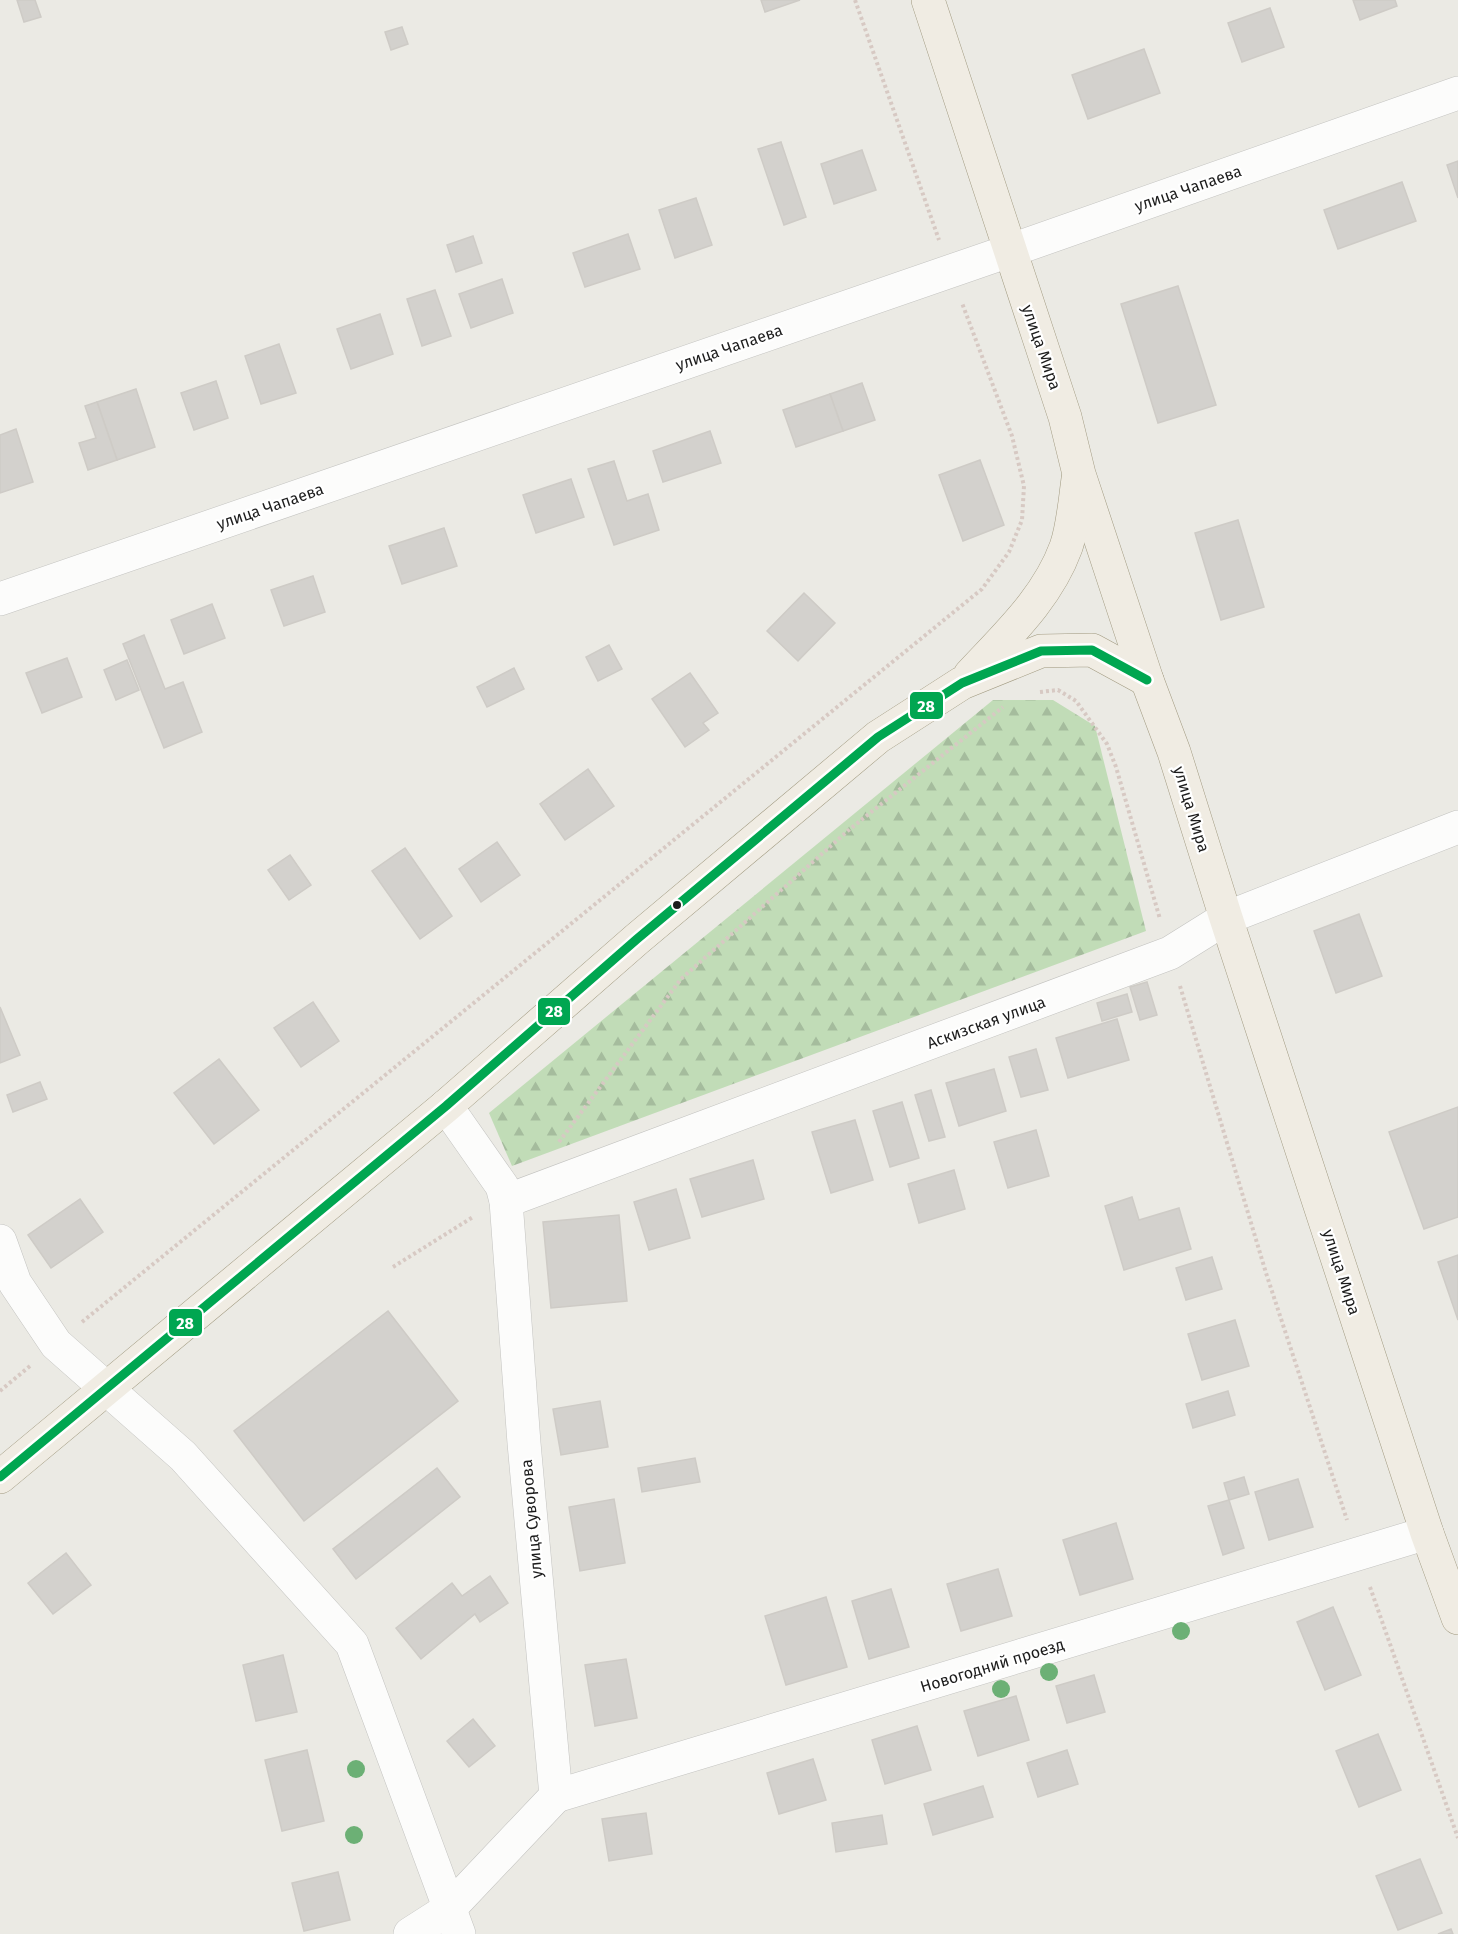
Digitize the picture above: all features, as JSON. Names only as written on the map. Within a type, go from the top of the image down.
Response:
[{"type":"main road","name":"улица Мира","points":[[928,0],[1065,417],[1079,474],[1147,680],[1174,752],[1427,1533],[1458,1618]]},
{"type":"main road","points":[[962,683],[1031,609],[1054,573],[1067,545],[1079,474]]},
{"type":"main road","points":[[0,1477],[446,1106],[637,939],[878,737],[962,683],[1041,651],[1092,651],[1147,680]]},
{"type":"street","name":"улица Чапаева","points":[[0,599],[1009,251],[1458,93]]},
{"type":"street","name":"Аскизская улица","points":[[504,1193],[1170,953],[1226,918],[1458,827]]},
{"type":"street","points":[[446,1106],[504,1193]]},
{"type":"street","name":"улица Суворова","points":[[504,1193],[556,1796]]},
{"type":"street","points":[[0,1241],[15,1284],[56,1344],[183,1456],[352,1644],[454,1921]]},
{"type":"street","name":"Новогодний проезд","points":[[556,1796],[1427,1533]]},
{"type":"street","points":[[410,1934],[454,1921],[556,1796]]},
{"type":"path","points":[[0,1391],[982,589],[1009,552],[1022,520],[1024,486],[1012,436],[950,270],[855,0]]},
{"type":"path","points":[[1036,692],[1058,690],[1076,701],[1107,744],[1116,766],[1170,953],[1311,1416],[1458,1838]]},
{"type":"path","points":[[556,1145],[681,979],[850,829],[1008,704]]},
{"type":"path","points":[[393,1267],[491,1206],[504,1193]]},
{"type":"green space","points":[[993,700],[1053,700],[1095,726],[1146,931],[512,1166],[489,1113]]},
{"type":"building","points":[[17,0],[35,0],[41,17],[24,22]]},
{"type":"building","points":[[761,0],[800,0],[765,12]]},
{"type":"building","points":[[1353,0],[1395,0],[1397,6],[1360,20]]},
{"type":"building","points":[[1270,8],[1284,47],[1242,62],[1228,23]]},
{"type":"building","points":[[402,27],[408,44],[391,50],[385,32]]},
{"type":"building","points":[[1144,49],[1160,93],[1088,119],[1072,75]]},
{"type":"building","points":[[781,142],[806,217],[784,225],[758,149]]},
{"type":"building","points":[[862,150],[876,190],[834,204],[821,164]]},
{"type":"building","points":[[1458,161],[1458,198],[1447,165]]},
{"type":"building","points":[[1402,182],[1416,221],[1338,249],[1324,210]]},
{"type":"building","points":[[696,198],[712,245],[675,258],[659,210]]},
{"type":"building","points":[[628,234],[640,269],[585,287],[573,253]]},
{"type":"building","points":[[473,236],[482,263],[456,272],[447,245]]},
{"type":"building","points":[[502,279],[513,313],[471,328],[459,294]]},
{"type":"building","points":[[1178,286],[1216,405],[1158,423],[1121,304]]},
{"type":"building","points":[[435,290],[451,336],[422,346],[407,299]]},
{"type":"building","points":[[380,314],[393,354],[351,369],[337,329]]},
{"type":"building","points":[[279,344],[296,393],[261,404],[245,356]]},
{"type":"building","points":[[216,381],[228,418],[194,430],[181,393]]},
{"type":"building","points":[[862,383],[875,420],[843,431],[830,394]]},
{"type":"building","points":[[136,389],[155,447],[117,460],[97,402]]},
{"type":"building","points":[[830,394],[843,431],[796,447],[783,410]]},
{"type":"building","points":[[97,402],[117,460],[88,470],[79,443],[96,438],[85,406]]},
{"type":"building","points":[[16,429],[33,482],[0,493],[0,435]]},
{"type":"building","points":[[710,431],[721,463],[663,482],[653,451]]},
{"type":"building","points":[[980,460],[1004,525],[963,541],[939,475]]},
{"type":"building","points":[[614,461],[627,501],[648,494],[659,530],[614,545],[588,469]]},
{"type":"building","points":[[571,479],[584,517],[536,533],[523,495]]},
{"type":"building","points":[[1238,520],[1264,607],[1221,620],[1195,533]]},
{"type":"building","points":[[444,528],[457,566],[402,584],[389,546]]},
{"type":"building","points":[[313,576],[325,612],[284,626],[271,590]]},
{"type":"building","points":[[804,593],[835,623],[798,661],[767,631]]},
{"type":"building","points":[[212,604],[225,638],[184,654],[171,620]]},
{"type":"building","points":[[144,635],[165,689],[183,682],[202,732],[164,748],[123,644]]},
{"type":"building","points":[[609,645],[622,669],[598,681],[586,657]]},
{"type":"building","points":[[67,658],[82,697],[42,713],[26,673]]},
{"type":"building","points":[[127,660],[139,690],[116,700],[104,670]]},
{"type":"building","points":[[514,668],[524,689],[487,707],[477,687]]},
{"type":"building","points":[[690,673],[718,713],[703,723],[709,730],[685,747],[652,699]]},
{"type":"building","points":[[588,769],[614,806],[565,840],[540,804]]},
{"type":"building","points":[[497,842],[520,875],[481,902],[459,869]]},
{"type":"building","points":[[405,848],[452,916],[420,939],[372,871]]},
{"type":"building","points":[[290,855],[311,885],[289,900],[268,870]]},
{"type":"building","points":[[1359,914],[1382,976],[1336,993],[1314,931]]},
{"type":"building","points":[[1147,982],[1157,1015],[1140,1020],[1130,987]]},
{"type":"building","points":[[1127,994],[1132,1012],[1102,1021],[1097,1003]]},
{"type":"building","points":[[313,1002],[339,1041],[301,1067],[274,1028]]},
{"type":"building","points":[[0,1007],[20,1055],[0,1063]]},
{"type":"building","points":[[1117,1019],[1129,1060],[1068,1078],[1056,1038]]},
{"type":"building","points":[[1036,1049],[1048,1090],[1021,1097],[1009,1057]]},
{"type":"building","points":[[219,1059],[259,1110],[214,1144],[174,1093]]},
{"type":"building","points":[[994,1069],[1006,1111],[959,1126],[946,1083]]},
{"type":"building","points":[[40,1082],[47,1099],[13,1112],[7,1095]]},
{"type":"building","points":[[931,1090],[945,1137],[929,1141],[915,1095]]},
{"type":"building","points":[[902,1102],[919,1158],[890,1167],[873,1111]]},
{"type":"building","points":[[1458,1107],[1458,1217],[1424,1229],[1389,1132]]},
{"type":"building","points":[[855,1120],[873,1180],[831,1193],[812,1132]]},
{"type":"building","points":[[1036,1130],[1049,1176],[1008,1188],[994,1142]]},
{"type":"building","points":[[753,1160],[764,1199],[702,1217],[690,1179]]},
{"type":"building","points":[[954,1170],[965,1209],[919,1223],[908,1184]]},
{"type":"building","points":[[676,1189],[690,1238],[649,1250],[634,1202]]},
{"type":"building","points":[[1132,1197],[1139,1220],[1179,1208],[1191,1249],[1124,1270],[1105,1206]]},
{"type":"building","points":[[80,1199],[103,1232],[51,1268],[28,1235]]},
{"type":"building","points":[[619,1215],[627,1301],[551,1308],[543,1222]]},
{"type":"building","points":[[1458,1255],[1458,1320],[1438,1262]]},
{"type":"building","points":[[1212,1257],[1222,1289],[1186,1300],[1176,1268]]},
{"type":"building","points":[[388,1311],[458,1401],[304,1521],[234,1431]]},
{"type":"building","points":[[1235,1320],[1249,1366],[1202,1380],[1188,1334]]},
{"type":"building","points":[[1228,1391],[1235,1415],[1193,1428],[1186,1404]]},
{"type":"building","points":[[600,1401],[608,1447],[561,1455],[553,1409]]},
{"type":"building","points":[[695,1458],[700,1482],[642,1492],[638,1468]]},
{"type":"building","points":[[437,1468],[460,1497],[356,1579],[333,1549]]},
{"type":"building","points":[[1244,1477],[1249,1494],[1229,1500],[1224,1483]]},
{"type":"building","points":[[1298,1479],[1313,1527],[1269,1540],[1255,1492]]},
{"type":"building","points":[[614,1499],[625,1563],[580,1571],[569,1507]]},
{"type":"building","points":[[1229,1500],[1244,1548],[1223,1555],[1208,1506]]},
{"type":"building","points":[[1116,1523],[1133,1579],[1080,1595],[1063,1540]]},
{"type":"building","points":[[66,1553],[91,1585],[53,1614],[28,1583]]},
{"type":"building","points":[[998,1569],[1012,1616],[961,1631],[947,1584]]},
{"type":"building","points":[[490,1576],[508,1603],[480,1622],[475,1614],[421,1659],[396,1628],[452,1583],[462,1596]]},
{"type":"building","points":[[891,1589],[909,1647],[869,1659],[852,1601]]},
{"type":"building","points":[[826,1597],[847,1667],[786,1685],[765,1616]]},
{"type":"building","points":[[1333,1607],[1361,1675],[1325,1690],[1297,1622]]},
{"type":"building","points":[[283,1655],[297,1712],[256,1721],[243,1665]]},
{"type":"building","points":[[626,1659],[637,1718],[595,1726],[585,1665]]},
{"type":"building","points":[[1094,1675],[1105,1712],[1067,1723],[1056,1686]]},
{"type":"building","points":[[1016,1696],[1029,1740],[978,1756],[964,1711]]},
{"type":"building","points":[[473,1719],[495,1746],[469,1767],[447,1741]]},
{"type":"building","points":[[917,1726],[931,1770],[885,1784],[872,1740]]},
{"type":"building","points":[[1378,1734],[1401,1790],[1359,1807],[1336,1751]]},
{"type":"building","points":[[307,1750],[324,1821],[282,1831],[265,1760]]},
{"type":"building","points":[[1067,1750],[1078,1784],[1038,1797],[1027,1763]]},
{"type":"building","points":[[813,1759],[826,1800],[779,1814],[767,1773]]},
{"type":"building","points":[[983,1786],[993,1817],[933,1835],[924,1804]]},
{"type":"building","points":[[646,1813],[652,1854],[609,1861],[602,1819]]},
{"type":"building","points":[[882,1815],[887,1844],[836,1852],[832,1823]]},
{"type":"building","points":[[1420,1859],[1442,1913],[1398,1930],[1376,1876]]},
{"type":"building","points":[[338,1872],[350,1920],[304,1931],[292,1883]]},
{"type":"building","points":[[1451,1929],[1453,1934],[1438,1934]]},
{"type":"transit line","name":"28","points":[[0,1477],[446,1106],[637,939],[878,737],[962,683],[1041,651],[1092,650],[1147,680]]}]
